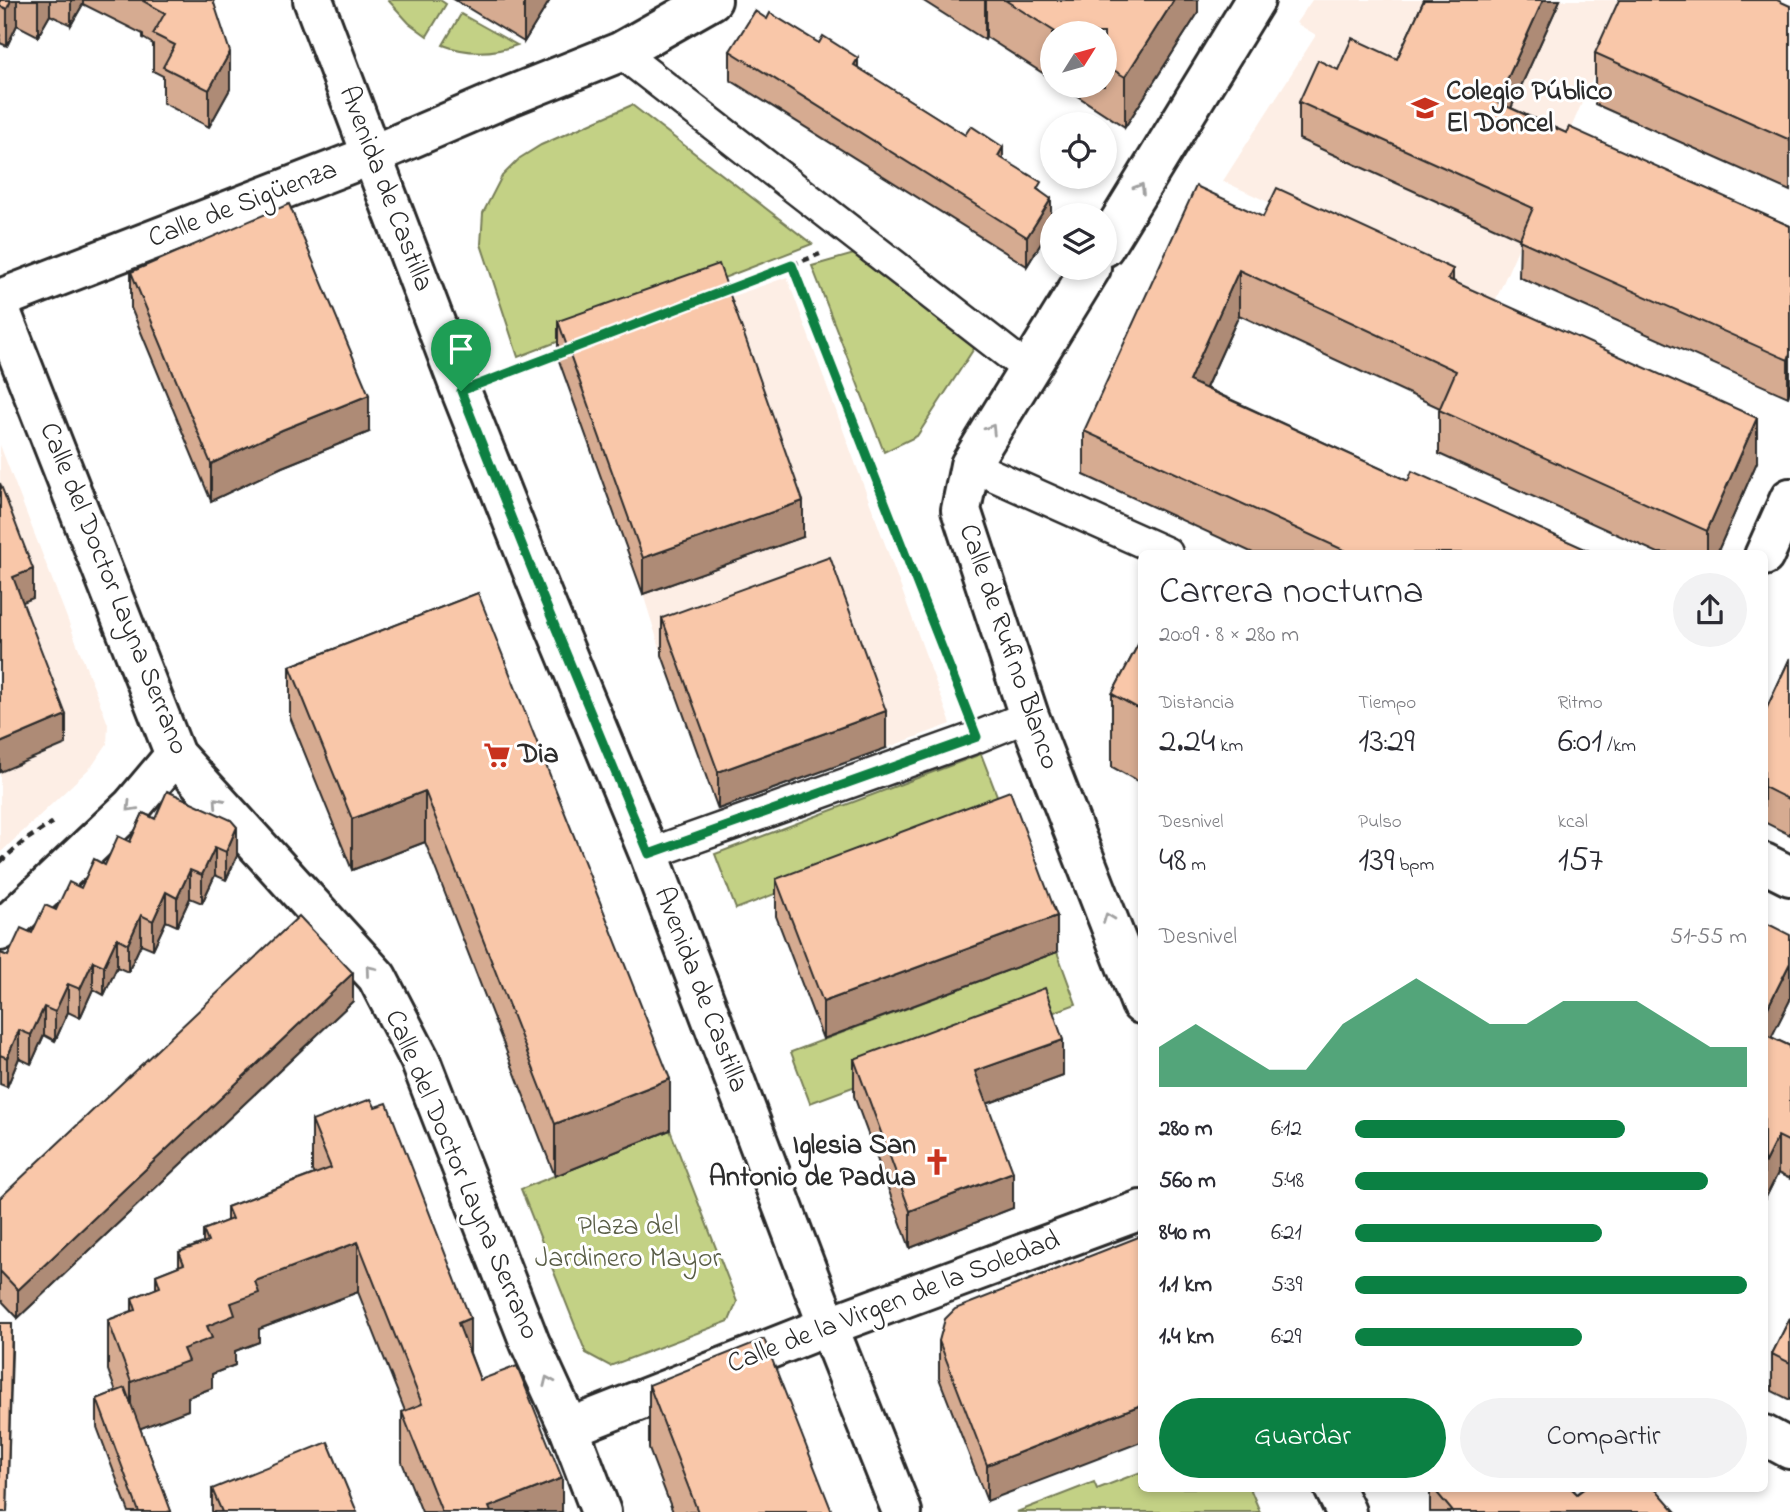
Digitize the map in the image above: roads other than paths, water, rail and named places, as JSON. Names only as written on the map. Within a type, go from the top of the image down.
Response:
[{"type":"street","name":"Avenida de Castilla","points":[[313,0],[461,391],[649,854],[828,1326],[902,1512]]},
{"type":"street","name":"Calle de Sigüenza","points":[[0,299],[372,155],[505,97],[620,52],[712,0]]},
{"type":"street","points":[[1117,226],[1255,0]]},
{"type":"street","points":[[620,52],[1028,370]]},
{"type":"street","name":"Calle de Rufino Blanco","points":[[1084,280],[970,465],[961,510],[1030,716],[1138,996]]},
{"type":"street","name":"Calle del Doctor Layna Serrano","points":[[0,309],[175,755],[377,977],[420,1060],[530,1343],[569,1428],[601,1512]]},
{"type":"street","points":[[970,465],[1160,550]]},
{"type":"street","points":[[1766,550],[1790,498]]},
{"type":"street","points":[[649,854],[1030,716]]},
{"type":"street","points":[[0,931],[132,806],[175,755]]},
{"type":"street","points":[[1768,865],[1790,876]]},
{"type":"street","name":"Calle de la Virgen de la Soledad","points":[[569,1428],[828,1326],[1138,1211]]},
{"type":"street","points":[[1768,1437],[1790,1449]]},
{"type":"street","points":[[1336,1492],[1346,1512]]},
{"type":"place","name":"Colegio Público El Doncel","points":[[1425,108]]},
{"type":"place","name":"Dia","points":[[497,755]]},
{"type":"place","name":"Iglesia San Antonio de Padua","points":[[937,1162]]},
{"type":"park label","name":"Plaza del Jardinero Mayor","points":[[628,1243]]}]
